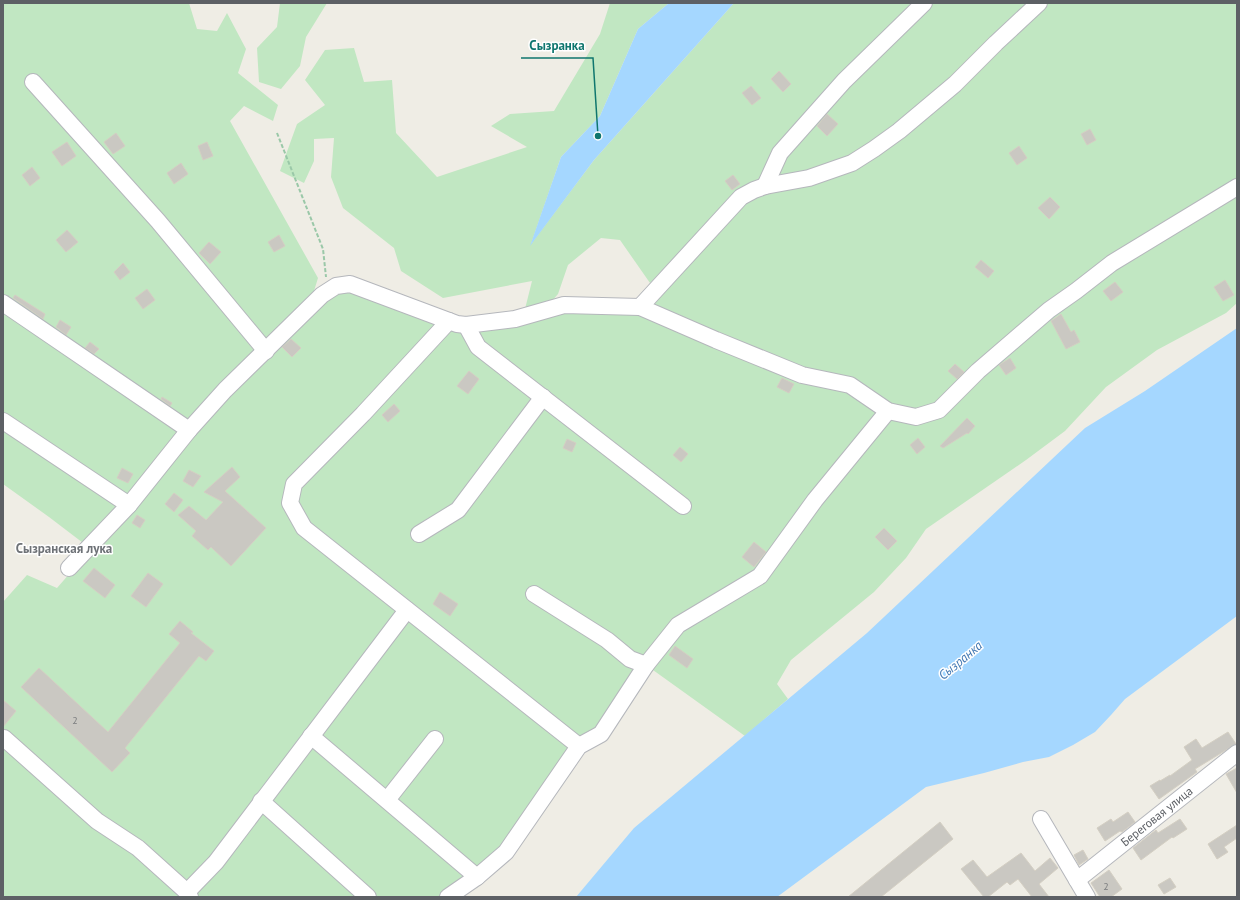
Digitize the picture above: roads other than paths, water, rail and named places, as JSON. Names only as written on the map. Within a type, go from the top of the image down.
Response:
[{"type":"street","points":[[765,186],[780,153],[844,81],[924,3]]},
{"type":"street","points":[[640,307],[741,197],[765,186],[809,178],[852,163],[874,149],[899,132],[955,84],[1039,3]]},
{"type":"street","points":[[33,82],[158,222],[266,351]]},
{"type":"street","points":[[69,568],[129,505],[189,430],[225,390],[308,308],[322,295],[336,286],[350,284],[457,324],[466,325],[516,319],[564,305],[640,307],[802,375],[850,385],[888,411],[916,417],[939,410],[978,371],[1048,310],[1076,291],[1112,262],[1237,187]]},
{"type":"street","points":[[3,303],[189,430]]},
{"type":"street","points":[[449,321],[363,414],[294,484],[290,503],[304,528],[579,746]]},
{"type":"street","points":[[466,325],[478,347],[683,506]]},
{"type":"street","points":[[419,534],[458,510],[543,397]]},
{"type":"street","points":[[448,897],[477,877],[506,852],[579,746],[601,734],[646,665],[678,626],[760,576],[815,500],[888,411]]},
{"type":"street","points":[[3,421],[129,505]]},
{"type":"street","points":[[534,594],[607,640],[630,659],[646,665]]},
{"type":"street","points":[[4,738],[97,821],[138,848],[189,894],[216,862],[408,610]]},
{"type":"street","points":[[311,736],[477,877]]},
{"type":"street","points":[[387,800],[434,739]]},
{"type":"street","name":"Береговая улица","points":[[1077,880],[1237,753]]},
{"type":"street","points":[[262,801],[368,897]]},
{"type":"street","points":[[1041,819],[1087,897]]},
{"type":"water","points":[[669,3],[734,3],[594,160],[530,246],[561,157],[600,116],[638,29]]},
{"type":"water","name":"Сызранка","points":[[1237,328],[1237,616],[1125,699],[1095,732],[1049,757],[1023,762],[926,787],[777,897],[576,897],[634,828],[867,633],[1085,428],[1145,391]]},
{"type":"place","name":"Сызранка","points":[[598,136]]},
{"type":"district","name":"Сызранская лука","points":[[64,548]]}]
